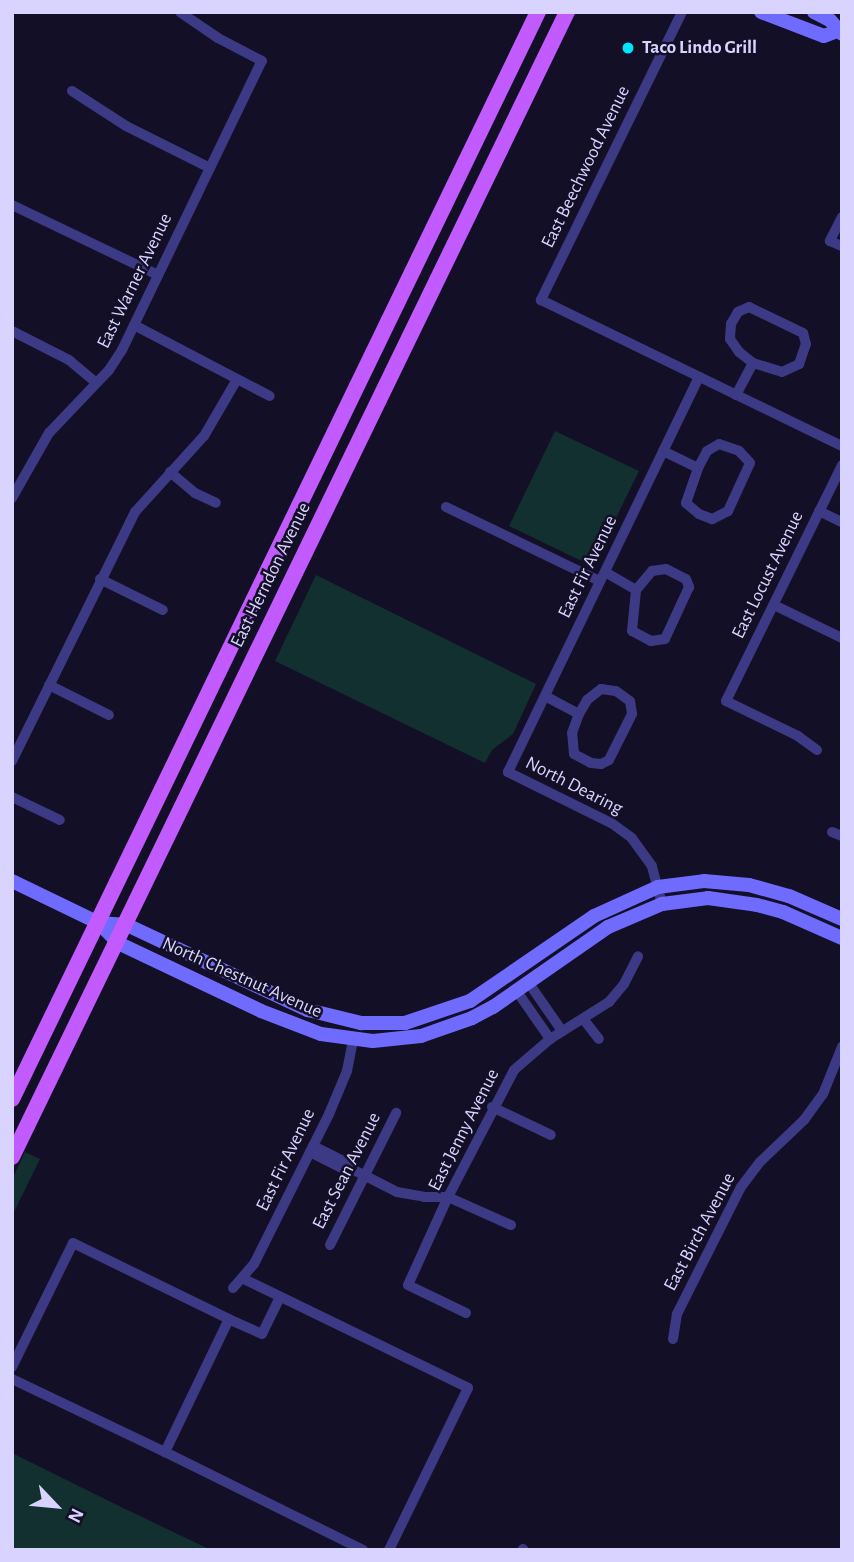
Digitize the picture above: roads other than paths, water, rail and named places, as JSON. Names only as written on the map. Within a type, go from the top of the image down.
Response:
[{"type":"main road","name":"East Herndon Avenue","points":[[12,1099],[538,12]]},
{"type":"main road","name":"East Herndon Avenue","points":[[12,1157],[127,925],[567,12]]},
{"type":"main road","points":[[761,12],[824,36],[840,29],[814,12]]},
{"type":"main road","name":"North Chestnut Avenue","points":[[12,881],[99,923],[118,943],[289,1023],[321,1034],[373,1041],[421,1036],[472,1018],[608,927],[662,904],[708,898],[757,905],[783,912],[842,938]]},
{"type":"main road","name":"North Chestnut Avenue","points":[[99,923],[127,925],[308,1010],[361,1023],[421,1019],[470,1001],[594,916],[659,887],[704,881],[749,885],[789,896],[842,919]]},
{"type":"main road","points":[[353,1039],[364,1032],[409,1030],[455,1017],[493,986]]},
{"type":"main road","points":[[289,1023],[299,1018],[349,1031],[361,1023]]},
{"type":"street","name":"East Warner Avenue","points":[[12,498],[49,433],[117,359],[262,61],[218,38],[180,12]]},
{"type":"street","name":"East Beechwood Avenue","points":[[682,12],[541,300],[699,377]]},
{"type":"street","points":[[72,92],[126,126],[210,167]]},
{"type":"street","points":[[12,205],[158,275]]},
{"type":"street","points":[[842,216],[830,241],[842,246]]},
{"type":"street","points":[[749,307],[803,333],[806,344],[799,364],[782,372],[753,363],[739,352],[730,339],[731,324],[738,312],[749,307]]},
{"type":"street","points":[[134,325],[186,350],[236,381],[270,396]]},
{"type":"street","points":[[12,331],[69,360],[96,383]]},
{"type":"street","points":[[736,395],[753,363]]},
{"type":"street","points":[[699,377],[842,446]]},
{"type":"street","name":"East Fir Avenue","points":[[508,772],[699,377]]},
{"type":"street","points":[[12,761],[135,512],[204,436],[236,381]]},
{"type":"street","points":[[719,444],[739,451],[750,463],[728,510],[712,519],[699,514],[686,503],[698,468],[707,451],[719,444]]},
{"type":"street","points":[[663,451],[698,468]]},
{"type":"street","name":"East Locust Avenue","points":[[817,750],[798,736],[726,701],[842,465]]},
{"type":"street","points":[[170,472],[195,493],[216,503]]},
{"type":"street","points":[[446,507],[636,590]]},
{"type":"street","points":[[819,511],[842,522]]},
{"type":"street","points":[[666,569],[686,579],[689,587],[665,639],[651,641],[632,631],[636,590],[652,571],[666,569]]},
{"type":"street","points":[[100,579],[163,610]]},
{"type":"street","points":[[774,605],[842,638]]},
{"type":"street","points":[[49,685],[109,715]]},
{"type":"street","points":[[601,689],[616,691],[630,701],[632,714],[609,760],[591,763],[574,754],[572,733],[579,713],[587,700],[601,689]]},
{"type":"street","points":[[545,696],[579,713]]},
{"type":"street","name":"North Dearing","points":[[508,772],[622,830],[646,855],[659,887],[662,904]]},
{"type":"street","points":[[12,797],[60,820]]},
{"type":"street","name":"East Jenny Avenue","points":[[466,1313],[408,1285],[448,1197],[492,1107],[514,1070],[550,1039],[609,1002],[624,984],[638,956]]},
{"type":"street","points":[[522,986],[562,1031]]},
{"type":"street","points":[[522,986],[550,1039]]},
{"type":"street","points":[[584,1020],[599,1039]]},
{"type":"street","name":"East Fir Avenue","points":[[233,1288],[244,1279],[254,1264],[342,1087],[353,1039]]},
{"type":"street","name":"East Birch Avenue","points":[[673,1339],[677,1314],[741,1187],[760,1162],[823,1094],[842,1047]]},
{"type":"street","points":[[492,1107],[551,1135]]},
{"type":"street","name":"East Sean Avenue","points":[[330,1245],[396,1113]]},
{"type":"street","points":[[312,1149],[345,1162],[348,1167],[397,1192],[424,1197],[448,1197],[511,1225]]},
{"type":"street","points":[[12,1367],[73,1243],[262,1334],[280,1297]]},
{"type":"street","points":[[244,1279],[468,1388],[389,1550]]},
{"type":"street","points":[[165,1452],[229,1319]]},
{"type":"street","points":[[12,1379],[363,1550]]},
{"type":"place","name":"Taco Lindo Grill","points":[[628,48]]}]
